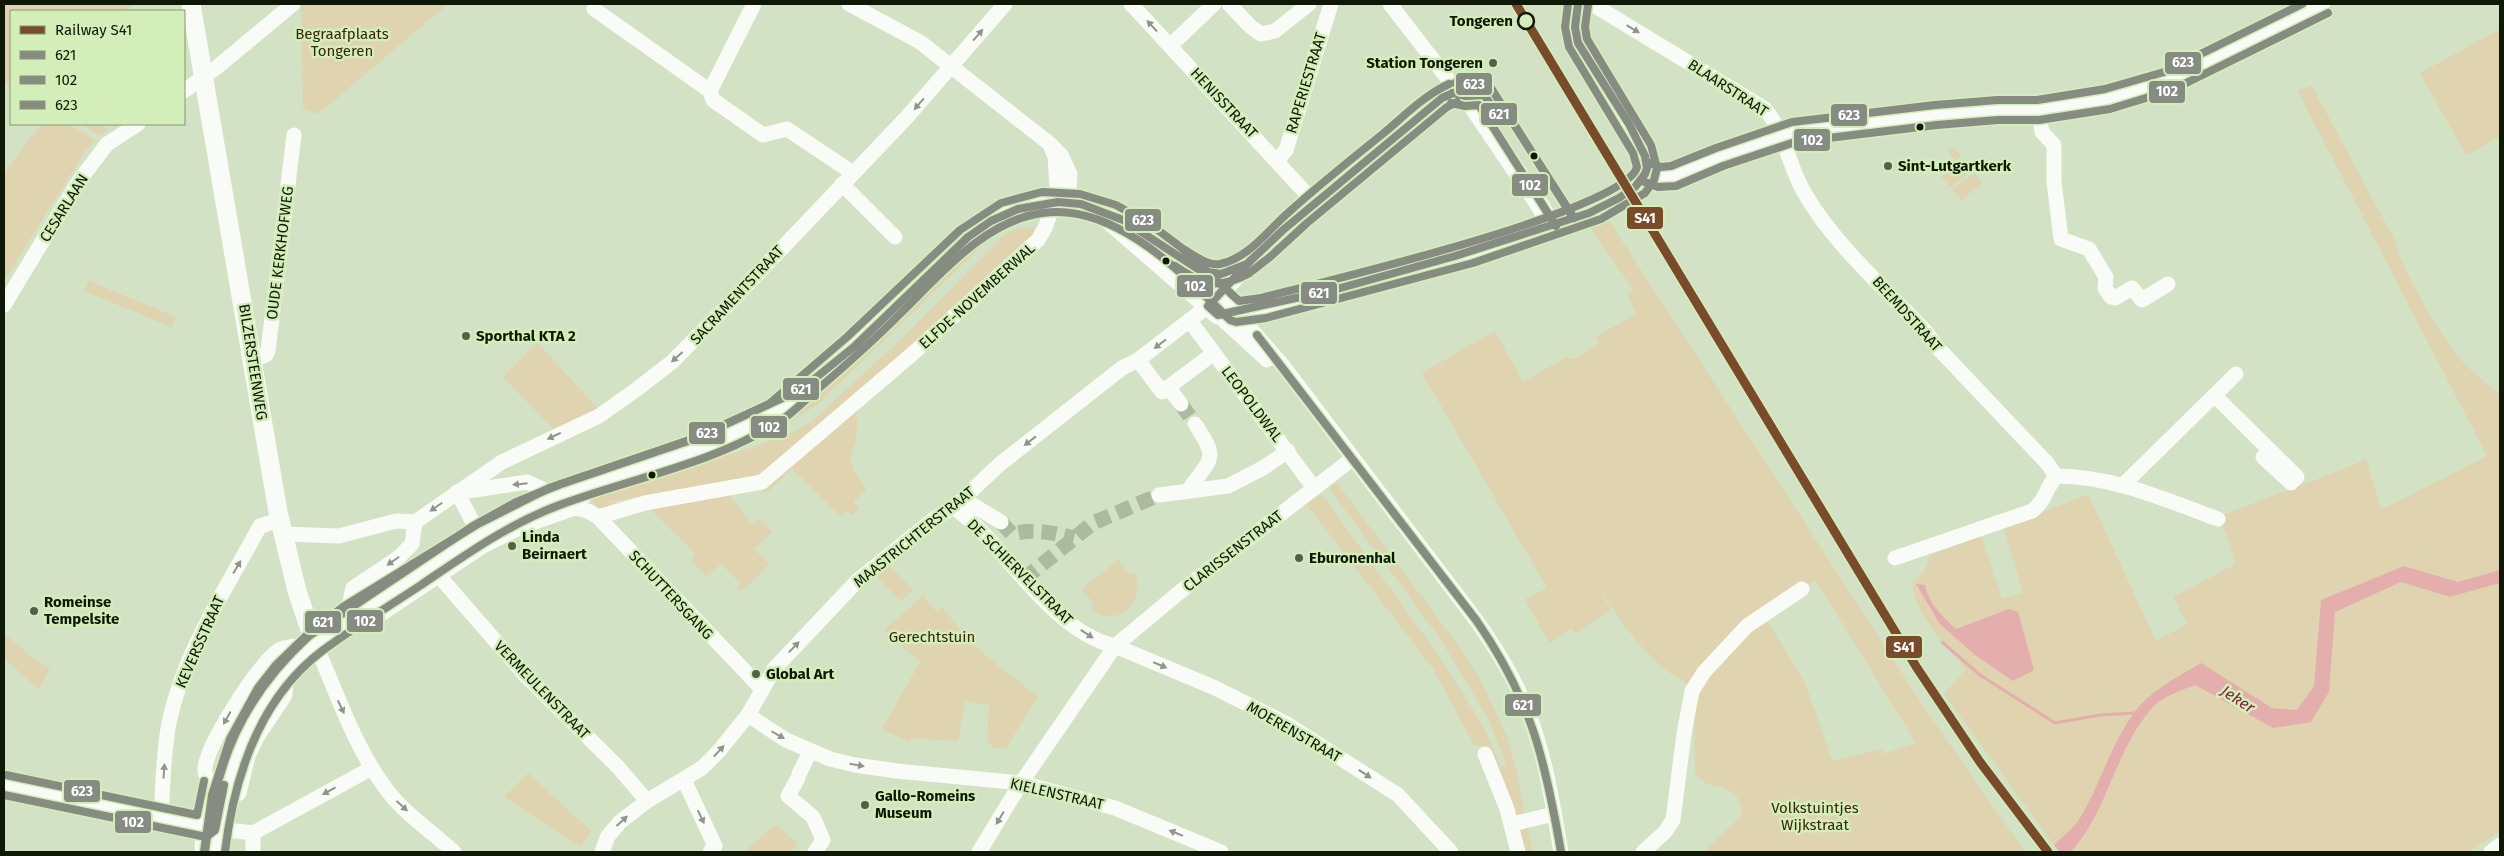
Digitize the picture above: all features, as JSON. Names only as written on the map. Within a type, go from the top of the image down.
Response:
[{"type":"main road","name":"BILZERSTEENWEG","points":[[192,4],[281,527],[312,639]]},
{"type":"main road","points":[[1578,4],[1575,27],[1578,43],[1636,136],[1647,162],[1642,179]]},
{"type":"main road","points":[[4,785],[161,818],[208,843],[228,743],[245,709],[270,674],[294,646],[332,632],[477,530],[595,483],[715,443],[776,411],[853,346],[967,237],[993,219],[1012,210],[1035,204],[1058,202],[1095,208],[1125,219],[1201,271],[1214,274],[1233,271],[1247,264],[1316,203],[1442,98],[1453,93],[1466,96],[1541,207],[1550,225]]},
{"type":"main road","points":[[1095,208],[1220,307],[1263,308],[1470,254],[1597,210]]},
{"type":"main road","points":[[1180,258],[1220,307]]},
{"type":"main road","points":[[1220,307],[1247,264]]},
{"type":"main road","points":[[217,798],[229,773],[238,744],[254,715],[312,639],[349,606],[545,490],[590,472],[686,442],[800,390]]},
{"type":"street","points":[[185,90],[293,4]]},
{"type":"street","points":[[710,91],[754,4]]},
{"type":"street","name":"ELFDE-NOVEMBERWAL","points":[[598,518],[645,503],[762,482],[911,355],[1038,240],[1045,228],[1052,208],[1069,192],[1071,181],[1069,167],[1050,144],[920,42],[848,4]]},
{"type":"street","name":"SACRAMENTSTRAAT","points":[[415,522],[502,462],[599,416],[672,362],[847,179],[951,67],[1006,4]]},
{"type":"street","name":"HENISSTRAAT","points":[[1131,4],[1316,203]]},
{"type":"street","points":[[1170,46],[1214,4]]},
{"type":"street","points":[[1229,4],[1251,27],[1261,34],[1275,31],[1309,4]]},
{"type":"street","name":"RAPERIESTRAAT","points":[[1278,160],[1286,150],[1331,4]]},
{"type":"street","points":[[1390,4],[1448,80],[1453,93]]},
{"type":"street","name":"BLAARSTRAAT","points":[[1592,4],[1765,109],[1777,122],[1783,136]]},
{"type":"street","points":[[1642,179],[1673,176],[1719,157],[1793,132],[1936,115],[1998,110],[2038,110],[2107,99],[2168,81],[2229,53],[2324,4]]},
{"type":"street","points":[[594,9],[710,91],[713,100],[763,135],[787,129],[847,179],[895,237]]},
{"type":"street","points":[[2038,110],[2042,132],[2054,145],[2054,182],[2061,238],[2089,249],[2106,278],[2106,288],[2111,297],[2115,298],[2132,288],[2142,300],[2168,284]]},
{"type":"street","name":"CESARLAAN","points":[[4,305],[79,181],[107,144],[136,125]]},
{"type":"street","name":"OUDE KERKHOFWEG","points":[[253,360],[262,358],[268,351],[294,135]]},
{"type":"street","name":"BEEMDSTRAAT","points":[[1783,136],[1803,191],[1834,234],[1927,333],[1937,347],[2047,462],[2056,476]]},
{"type":"street","points":[[1220,307],[1257,335],[1476,620],[1512,677],[1537,739],[1561,852]]},
{"type":"street","points":[[1220,307],[1276,370],[1293,382]]},
{"type":"street","name":"MAASTRICHTERSTRAAT","points":[[605,850],[611,832],[647,801],[702,768],[718,752],[748,715],[779,663],[858,580],[935,518],[958,503],[1008,458],[1122,368],[1138,360],[1190,321],[1220,307]]},
{"type":"street","points":[[1257,335],[1256,316],[1263,308]]},
{"type":"street","name":"LEOPOLDWAL","points":[[1190,321],[1314,488]]},
{"type":"street","points":[[1138,360],[1162,392],[1214,353]]},
{"type":"street","points":[[2123,485],[2236,374]]},
{"type":"street","points":[[1168,387],[1181,404]]},
{"type":"street","points":[[2215,396],[2270,450]]},
{"type":"street","points":[[1189,489],[1211,456],[1211,449],[1195,424]]},
{"type":"street","points":[[1159,495],[1189,489],[1228,486],[1263,468],[1288,452]]},
{"type":"street","name":"CLARISSENSTRAAT","points":[[979,852],[1021,783],[1115,646],[1352,459]]},
{"type":"street","points":[[1895,558],[2032,511],[2042,503],[2048,487],[2056,476],[2071,476],[2123,485],[2218,518]]},
{"type":"street","points":[[477,530],[457,492],[527,482],[545,490]]},
{"type":"street","points":[[332,632],[366,624],[483,546],[521,527],[575,508],[595,483]]},
{"type":"street","points":[[958,503],[998,520],[981,531]]},
{"type":"street","name":"DE SCHIERVELSTRAAT","points":[[958,503],[981,531],[1046,601],[1071,623],[1101,643],[1115,646]]},
{"type":"street","name":"SCHUTTERSGANG","points":[[575,508],[588,511],[598,518],[762,689]]},
{"type":"street","points":[[281,527],[339,536],[396,522],[415,522],[412,544],[398,558],[353,588],[349,606]]},
{"type":"street","name":"KEVERSSTRAAT","points":[[161,818],[169,724],[184,674],[219,599],[260,526],[281,527]]},
{"type":"street","name":"VERMEULENSTRAAT","points":[[439,576],[526,676],[618,767],[647,801]]},
{"type":"street","points":[[1643,852],[1665,832],[1673,820],[1684,734],[1692,691],[1704,672],[1747,626],[1802,589]]},
{"type":"street","points":[[312,639],[339,703],[372,768],[399,804],[454,852]]},
{"type":"street","name":"MOERENSTRAAT","points":[[1115,646],[1213,687],[1307,737],[1398,795],[1451,852]]},
{"type":"street","name":"KIELENSTRAAT","points":[[748,715],[776,734],[810,752],[855,765],[1021,783],[1115,808],[1221,852]]},
{"type":"street","points":[[810,752],[788,796],[813,818],[819,846]]},
{"type":"street","points":[[1484,754],[1512,824],[1518,852]]},
{"type":"street","points":[[208,843],[253,833],[372,768]]},
{"type":"street","points":[[684,780],[715,846],[710,852]]},
{"type":"street","points":[[1512,824],[1554,814]]},
{"type":"street","points":[[253,833],[253,852]]},
{"type":"street","points":[[2491,852],[2500,845]]},
{"type":"green space","points":[[4,4],[133,4],[125,10],[10,10],[10,85],[4,82]]},
{"type":"green space","name":"Begraafplaats Tongeren","points":[[301,4],[448,4],[318,114],[303,108]]},
{"type":"green space","points":[[2500,29],[2500,137],[2466,155],[2420,73]]},
{"type":"green space","points":[[2312,86],[2395,241],[2404,267],[2433,320],[2460,359],[2500,395],[2500,570],[2458,582],[2404,566],[2321,600],[2314,686],[2297,710],[2272,708],[2201,664],[2166,684],[2136,710],[2113,749],[2080,818],[2054,845],[1944,694],[1966,669],[1932,627],[1917,603],[1913,591],[1913,581],[1924,571],[1929,556],[1981,536],[2002,599],[2023,593],[2004,528],[2088,494],[2156,641],[2187,624],[2173,597],[2236,564],[2222,523],[2222,515],[2366,459],[2381,510],[2487,456],[2297,90]]},
{"type":"green space","points":[[40,125],[69,125],[96,140],[86,150],[4,281],[4,173]]},
{"type":"green space","points":[[83,125],[104,125],[108,131],[99,136]]},
{"type":"green space","points":[[1954,147],[1961,156],[1955,161],[1948,151]]},
{"type":"green space","points":[[1964,159],[1973,170],[1950,187],[1941,176]]},
{"type":"green space","points":[[1974,173],[1983,183],[1961,200],[1952,189]]},
{"type":"green space","name":"Volkstuintjes Wijkstraat","points":[[1608,219],[1926,710],[2025,852],[1703,852],[1742,815],[1740,803],[1736,796],[1730,791],[1701,780],[1695,774],[1694,701],[1714,669],[1730,651],[1748,632],[1767,620],[1806,685],[1832,761],[1881,749],[1883,754],[1916,743],[1816,581],[1778,599],[1745,623],[1716,653],[1691,686],[1675,677],[1648,654],[1625,626],[1596,582],[1611,610],[1575,633],[1572,628],[1549,643],[1525,599],[1547,588],[1422,373],[1495,331],[1523,382],[1566,357],[1574,359],[1599,343],[1595,338],[1636,313],[1627,295],[1634,291],[1591,228]]},
{"type":"green space","points":[[1015,229],[1038,230],[928,337],[766,471],[761,471],[759,475],[719,485],[607,502],[622,503],[605,508],[597,506],[590,500],[601,492],[621,485],[738,452],[791,433],[811,422],[899,341],[1005,234]]},
{"type":"green space","points":[[988,233],[990,238],[819,403],[796,417],[772,428],[722,446],[796,406],[834,379]]},
{"type":"green space","points":[[89,281],[176,317],[171,327],[84,291]]},
{"type":"green space","points":[[537,342],[598,409],[555,431],[503,377]]},
{"type":"green space","points":[[853,408],[857,420],[857,430],[851,459],[856,474],[867,490],[853,502],[859,509],[852,515],[848,511],[841,517],[792,469],[766,493],[762,490],[756,490]]},
{"type":"green space","points":[[1337,483],[1461,649],[1480,679],[1507,737],[1516,769],[1533,852],[1525,852],[1516,817],[1486,747],[1474,745],[1432,667],[1306,504],[1322,495],[1432,646],[1481,722],[1501,766],[1506,764],[1488,718],[1439,637],[1329,488]]},
{"type":"green space","points":[[729,495],[752,524],[760,518],[772,532],[754,549],[770,565],[740,592],[737,588],[741,584],[721,564],[706,576],[691,560],[695,553],[649,508]]},
{"type":"green space","points":[[1118,560],[1130,575],[1134,572],[1138,583],[1137,593],[1127,610],[1119,615],[1100,614],[1091,608],[1094,604],[1081,589]]},
{"type":"green space","points":[[890,566],[913,590],[901,602],[877,577]]},
{"type":"green space","points":[[2401,582],[2450,597],[2500,583],[2500,831],[2468,852],[2071,852],[2095,818],[2130,741],[2141,723],[2158,702],[2195,685],[2273,728],[2329,692],[2334,612]]},
{"type":"green space","name":"Gerechtstuin","points":[[923,596],[936,611],[943,607],[974,645],[1038,697],[1006,748],[991,748],[991,743],[987,742],[989,705],[965,701],[958,741],[911,738],[909,742],[882,729],[920,662],[884,630]]},
{"type":"green space","points":[[4,633],[36,661],[50,668],[38,689],[5,659],[4,663]]},
{"type":"green space","points":[[528,773],[591,831],[581,847],[504,797]]},
{"type":"green space","points":[[777,824],[798,845],[791,852],[743,852]]},
{"type":"water","name":"Jeker","points":[[2404,566],[2458,582],[2500,570],[2500,583],[2450,597],[2401,582],[2335,612],[2329,692],[2311,722],[2273,728],[2195,685],[2163,699],[2154,706],[2130,741],[2095,817],[2084,835],[2071,852],[2060,852],[2054,845],[2080,818],[2127,723],[2136,710],[2150,696],[2201,663],[2272,708],[2297,710],[2314,686],[2321,600]]},
{"type":"water","points":[[1916,584],[1925,585],[1933,604],[1941,615],[1956,629],[2009,609],[2018,612],[2034,670],[2013,681],[1975,655],[1940,624]]},
{"type":"waterway","points":[[1942,642],[1980,675],[2055,723],[2100,715],[2136,713]]},
{"type":"tunnel","points":[[1597,210],[1638,186]]},
{"type":"tunnel","points":[[1181,404],[1195,424]]},
{"type":"tunnel","points":[[1024,579],[1093,523],[1159,495]]},
{"type":"tunnel","points":[[1001,522],[1012,534],[1036,531],[1074,538]]},
{"type":"rail line","name":"S41","points":[[1516,4],[1917,668],[1980,762],[2048,852]]},
{"type":"transit line","name":"623","points":[[205,851],[216,789],[236,733],[249,708],[266,683],[309,636],[473,526],[516,502],[561,484],[694,439],[769,404],[847,337],[960,230],[1001,203],[1042,192],[1080,194],[1116,205],[1150,224],[1183,249],[1239,301],[1261,298],[1465,244],[1528,224],[1581,204],[1620,185],[1637,167],[1633,153],[1569,47],[1565,27],[1568,4]]},
{"type":"transit line","name":"621","points":[[1251,260],[1208,306],[1218,315],[1337,289],[1455,256],[1589,213],[1619,198],[1635,187],[1645,174],[1647,168],[1645,156],[1629,124],[1578,43],[1575,27],[1578,4]]},
{"type":"transit line","name":"623","points":[[1650,163],[1661,167],[1671,166],[1716,148],[1792,122],[1935,105],[1997,100],[2037,100],[2105,89],[2164,72],[2302,4]]},
{"type":"transit line","name":"102","points":[[225,852],[235,796],[253,741],[266,716],[282,692],[300,670],[322,651],[470,552],[521,522],[585,496],[673,469],[730,448],[757,435],[783,419],[870,343],[964,252],[982,238],[1001,227],[1021,218],[1042,213],[1069,213],[1096,219],[1121,230],[1146,245],[1191,282],[1230,320],[1236,322],[1266,318],[1473,263],[1601,219],[1645,193],[1654,180],[1657,168],[1651,145],[1587,39],[1585,27],[1588,5]]},
{"type":"transit line","name":"102","points":[[1642,181],[1658,187],[1676,186],[1723,166],[1795,142],[1937,125],[1998,120],[2039,120],[2110,109],[2172,90],[2328,13]]},
{"type":"transit line","name":"623","points":[[1455,83],[1483,85],[1491,88],[1572,216]]},
{"type":"transit line","name":"623","points":[[1185,250],[1211,264],[1220,264],[1240,256],[1258,242],[1313,191],[1416,106],[1449,84]]},
{"type":"transit line","name":"621","points":[[1453,93],[1466,96],[1484,95],[1497,113],[1512,121],[1574,218]]},
{"type":"transit line","name":"621","points":[[204,852],[212,795],[230,739],[258,688],[276,665],[311,631],[343,607],[476,525],[549,488],[695,438],[802,389],[855,346],[968,237],[991,221],[1018,209],[1058,202],[1081,204],[1123,220],[1201,271],[1221,274],[1247,264],[1283,230],[1442,98],[1453,93]]},
{"type":"transit line","name":"102","points":[[1175,266],[1194,278],[1219,284],[1248,274],[1447,107],[1457,102]]},
{"type":"transit line","name":"102","points":[[1451,103],[1465,106],[1479,105],[1556,226]]},
{"type":"transit line","name":"621","points":[[1257,335],[1476,620],[1495,649],[1523,704],[1533,731],[1549,788],[1561,852]]},
{"type":"transit line","name":"623","points":[[6,775],[197,815],[204,781]]},
{"type":"transit line","name":"102","points":[[4,795],[206,837],[215,830],[224,785]]},
{"type":"place","name":"Tongeren","points":[[1526,21]]},
{"type":"place","name":"Station Tongeren","points":[[1493,63]]},
{"type":"place","name":"Sint-Lutgartkerk","points":[[1888,166]]},
{"type":"place","name":"Sporthal KTA 2","points":[[466,336]]},
{"type":"place","name":"Linda Beirnaert","points":[[512,546]]},
{"type":"place","name":"Eburonenhal","points":[[1299,558]]},
{"type":"place","name":"Romeinse Tempelsite","points":[[34,611]]},
{"type":"place","name":"Global Art","points":[[756,674]]},
{"type":"place","name":"Gallo-Romeins Museum","points":[[865,805]]}]
